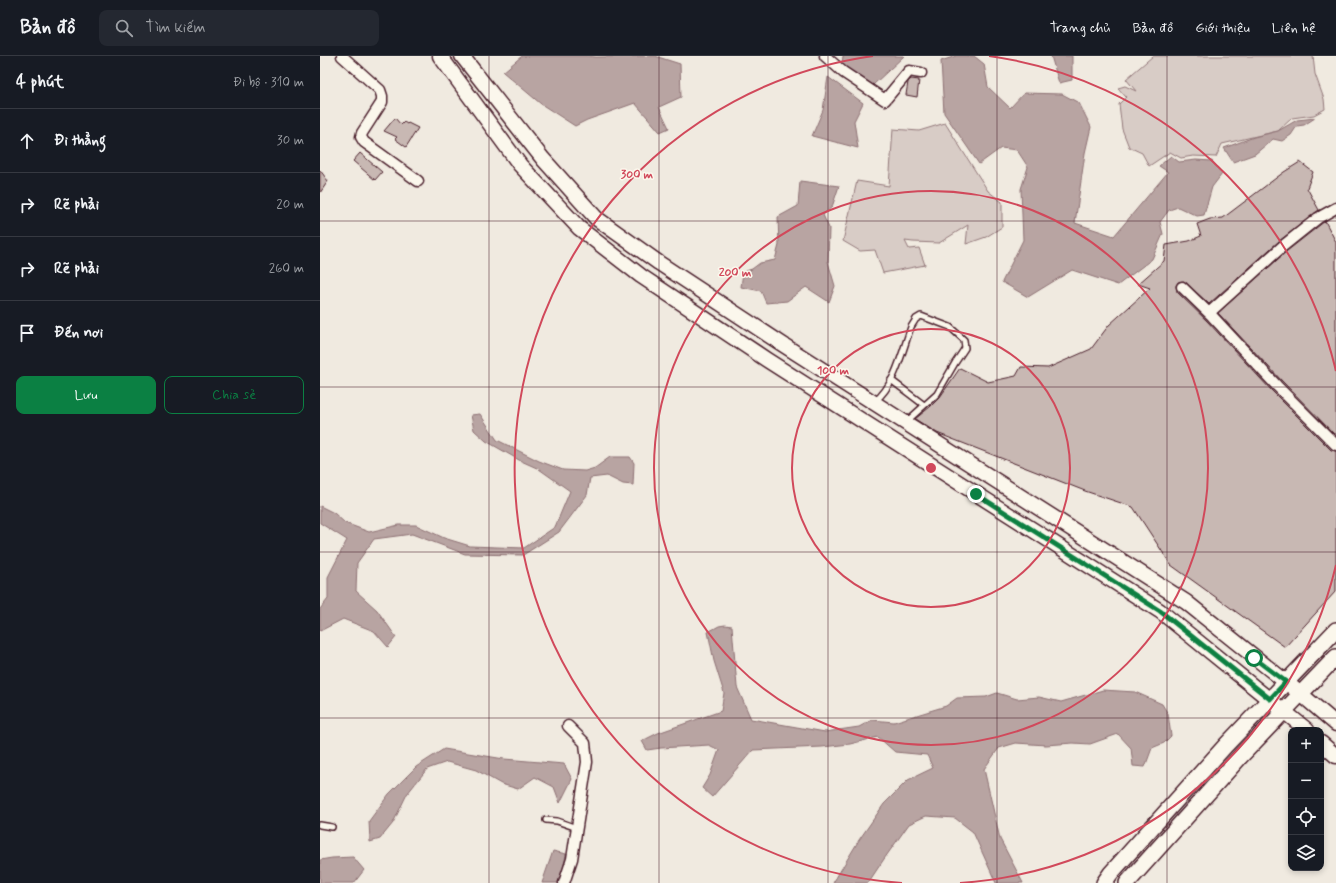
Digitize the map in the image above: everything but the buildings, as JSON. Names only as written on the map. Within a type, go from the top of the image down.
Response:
[{"type":"main road","points":[[440,56],[520,165],[579,228],[641,276],[767,360],[1160,611],[1303,727]]},
{"type":"main road","points":[[462,56],[543,159],[596,218],[659,263],[782,344],[1186,602],[1336,724]]},
{"type":"main road","points":[[767,360],[782,344]]},
{"type":"main road","points":[[1104,883],[1111,873],[1226,745],[1336,630]]},
{"type":"main road","points":[[1127,883],[1241,756],[1336,657]]},
{"type":"main road","points":[[1324,745],[1336,756]]},
{"type":"street","points":[[342,56],[380,90],[382,96],[382,102],[362,132],[361,137],[364,142],[418,181]]},
{"type":"street","points":[[825,56],[843,72],[885,100],[909,71],[921,72]]},
{"type":"street","points":[[1209,313],[1283,246],[1318,218],[1336,208]]},
{"type":"street","points":[[1182,287],[1336,445]]},
{"type":"street","points":[[564,883],[572,859],[587,762],[585,743],[568,726]]},
{"type":"lane","points":[[874,402],[882,396],[891,380],[911,327],[916,319],[921,316],[950,327],[964,340],[965,348],[937,394],[906,422]]},
{"type":"lane","points":[[891,380],[924,405]]},
{"type":"lane","points":[[546,820],[557,821],[577,828]]},
{"type":"lane","points":[[320,826],[332,827]]},
{"type":"shaded area","points":[[522,56],[655,56],[680,64],[681,97],[659,107],[669,128],[660,132],[635,103],[587,120],[575,126],[541,104],[503,72]]},
{"type":"shaded area","points":[[843,56],[904,56],[873,85],[842,65]]},
{"type":"shaded area","points":[[956,56],[974,56],[984,64],[988,87],[1010,108],[1024,93],[1062,94],[1079,103],[1091,127],[1085,153],[1075,223],[1114,236],[1168,172],[1159,166],[1171,156],[1179,162],[1196,160],[1212,161],[1222,174],[1212,187],[1204,215],[1197,216],[1178,207],[1169,210],[1160,222],[1163,234],[1152,259],[1118,285],[1072,270],[1028,297],[1002,282],[1023,240],[1021,189],[1028,167],[1017,150],[1001,148],[979,164],[944,113],[941,61]]},
{"type":"shaded area","points":[[1051,56],[1072,56],[1072,80],[1059,83]]},
{"type":"shaded area","points":[[1153,56],[1313,56],[1315,74],[1324,99],[1325,109],[1314,115],[1292,118],[1278,131],[1222,144],[1216,157],[1193,156],[1181,158],[1170,152],[1149,166],[1142,153],[1129,147],[1122,129],[1119,104],[1126,97],[1118,88],[1125,86],[1136,91],[1126,79]]},
{"type":"shaded area","points":[[828,77],[863,103],[854,121],[858,148],[812,136],[823,110]]},
{"type":"shaded area","points":[[1315,118],[1304,125],[1297,126],[1291,135],[1282,141],[1273,139],[1255,154],[1233,162],[1224,148],[1254,137],[1278,131],[1297,120]]},
{"type":"shaded area","points":[[945,123],[988,191],[1002,202],[1002,227],[986,237],[966,244],[968,225],[939,243],[905,241],[909,249],[919,248],[925,265],[883,273],[875,250],[860,251],[843,241],[857,181],[889,186],[893,129],[919,131]]},
{"type":"shaded area","points":[[800,181],[839,186],[832,207],[823,215],[829,228],[828,262],[835,286],[829,302],[806,287],[787,301],[766,303],[761,291],[741,287],[743,272],[752,269],[760,263],[775,260],[779,245],[778,217],[798,206]]},
{"type":"shaded area","points":[[480,414],[497,440],[539,461],[563,470],[585,471],[595,468],[610,457],[630,457],[634,463],[633,485],[623,484],[607,476],[590,478],[587,495],[559,532],[523,555],[465,554],[412,534],[374,539],[357,563],[356,591],[377,610],[396,637],[388,647],[374,631],[343,619],[320,631],[320,609],[328,599],[328,577],[347,540],[320,523],[320,506],[334,513],[345,523],[369,532],[399,525],[416,525],[444,538],[470,546],[524,548],[555,527],[570,491],[539,469],[519,460],[486,441],[474,430],[471,415]]},
{"type":"shaded area","points":[[719,626],[732,626],[737,687],[751,719],[825,732],[859,727],[872,720],[894,722],[946,706],[957,698],[986,697],[997,693],[1017,699],[1039,697],[1061,702],[1103,690],[1135,692],[1162,704],[1168,714],[1171,736],[1164,743],[1152,748],[1145,767],[1133,766],[1131,748],[1118,734],[1090,744],[1073,743],[1046,745],[1016,743],[999,748],[984,769],[1000,839],[1023,883],[996,883],[973,832],[955,818],[926,816],[909,824],[868,883],[833,883],[859,840],[884,804],[908,780],[933,768],[927,755],[895,752],[878,737],[850,744],[822,747],[753,750],[712,797],[702,788],[710,775],[719,750],[709,745],[647,750],[642,741],[658,733],[721,711],[724,693],[714,661],[708,632]]},
{"type":"shaded area","points":[[444,749],[504,759],[564,764],[572,779],[560,803],[554,787],[535,777],[518,789],[501,784],[476,770],[447,762],[427,769],[407,794],[393,823],[380,839],[370,842],[369,821],[389,794],[416,767]]},
{"type":"shaded area","points":[[553,851],[566,854],[561,883],[542,883]]},
{"type":"shaded area","points":[[353,857],[364,870],[354,883],[320,883],[320,860]]},
{"type":"route","points":[[976,494],[1160,611],[1270,699],[1286,682],[1254,658]]}]
